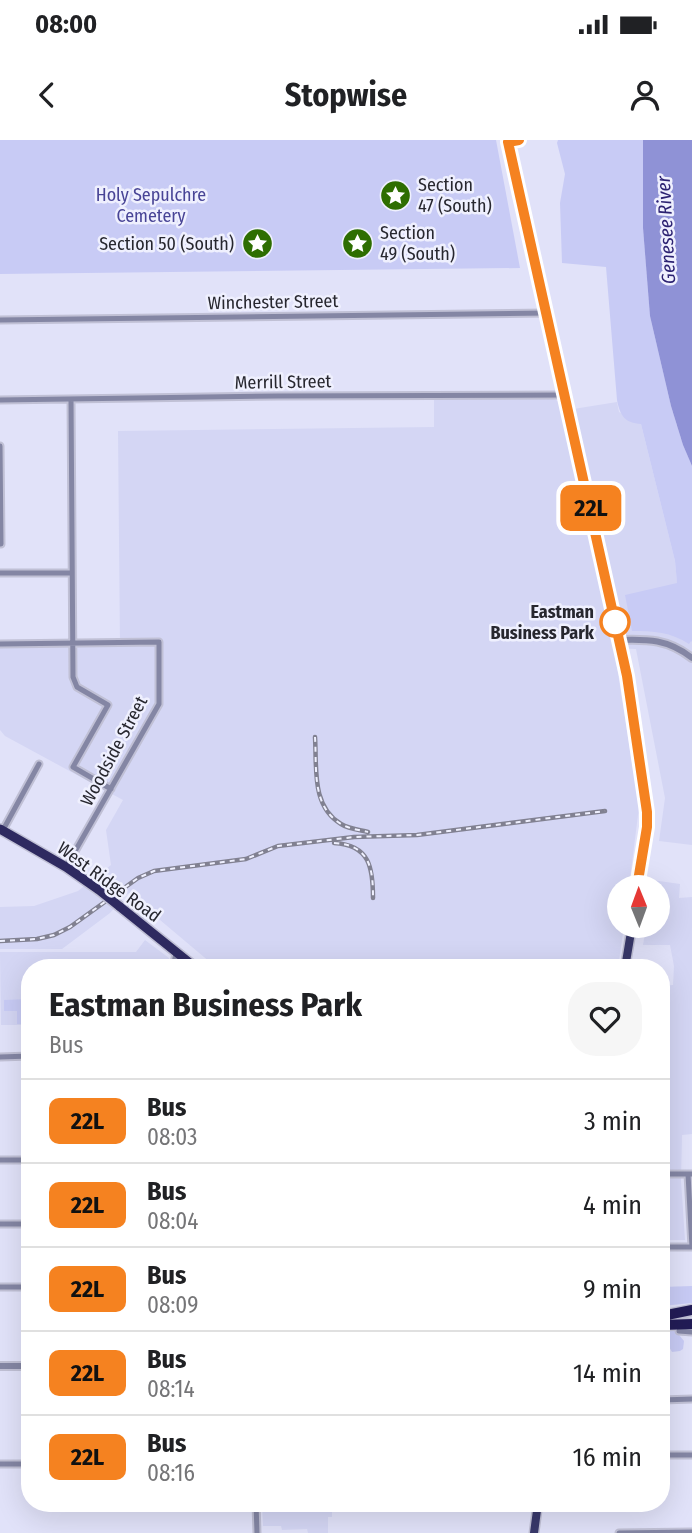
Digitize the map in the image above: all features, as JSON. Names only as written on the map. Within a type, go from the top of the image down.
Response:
[{"type":"highway","name":"West Ridge Road","points":[[1,830],[66,867],[99,890],[184,959]]},
{"type":"highway","points":[[670,1308],[692,1308]]},
{"type":"highway","points":[[670,1319],[692,1308]]},
{"type":"highway","points":[[670,1322],[692,1324]]},
{"type":"highway","points":[[670,1326],[679,1331]]},
{"type":"main road","points":[[508,140],[584,479]]},
{"type":"main road","points":[[588,493],[633,705],[647,807],[647,827],[640,875]]},
{"type":"main road","points":[[626,959],[630,938]]},
{"type":"main road","points":[[534,1533],[537,1512]]},
{"type":"street","name":"Winchester Street","points":[[0,320],[547,313]]},
{"type":"street","name":"Merrill Street","points":[[0,400],[566,395]]},
{"type":"street","points":[[71,400],[73,677],[82,691],[108,705],[73,767],[111,789]]},
{"type":"street","points":[[0,446],[1,544]]},
{"type":"street","points":[[0,573],[72,573]]},
{"type":"street","points":[[619,640],[654,640],[667,643],[692,658]]},
{"type":"street","name":"Woodside Street","points":[[66,867],[159,704],[159,642],[72,643]]},
{"type":"street","points":[[0,643],[72,643]]},
{"type":"street","points":[[1,830],[39,764]]},
{"type":"street","points":[[175,959],[176,953]]},
{"type":"street","points":[[0,1056],[21,1056]]},
{"type":"street","points":[[0,1160],[21,1160]]},
{"type":"street","points":[[670,1174],[690,1174],[692,1247],[670,1247]]},
{"type":"street","points":[[0,1224],[21,1223]]},
{"type":"street","points":[[0,1287],[21,1288]]},
{"type":"street","points":[[679,1331],[692,1332]]},
{"type":"street","points":[[0,1366],[21,1366]]},
{"type":"street","points":[[670,1400],[692,1399]]},
{"type":"street","points":[[670,1455],[692,1455]]},
{"type":"street","points":[[0,1464],[21,1464]]},
{"type":"street","points":[[256,1512],[257,1533]]},
{"type":"street","points":[[619,1533],[692,1532]]},
{"type":"shaded area","name":"Eastman Business Park","points":[[434,397],[454,400],[554,399],[558,401],[561,411],[617,402],[619,412],[641,424],[692,642],[692,845],[659,841],[665,798],[636,649],[614,648],[639,807],[630,875],[607,875],[607,938],[622,938],[619,959],[206,959],[128,893],[110,913],[62,949],[0,949],[0,907],[34,906],[78,891],[111,865],[106,830],[123,800],[5,736],[0,730],[0,648],[120,646],[118,431],[434,427]]},
{"type":"shaded area","points":[[670,883],[680,884],[679,898],[692,897],[692,1134],[682,1135],[681,1181],[685,1240],[670,1240],[670,985],[673,985],[674,966],[670,945],[643,945],[644,938],[670,938]]},
{"type":"shaded area","points":[[145,940],[169,959],[21,959],[21,1025],[1,1025],[0,952],[136,952]]},
{"type":"shaded area","points":[[262,1512],[332,1512],[332,1517],[328,1517],[328,1533],[308,1533],[307,1529],[282,1530],[281,1526],[263,1526]]},
{"type":"green space","name":"Holy Sepulchre Cemetery","points":[[0,140],[496,140],[520,268],[0,274]]},
{"type":"green space","points":[[558,140],[643,140],[643,228],[650,316],[671,406],[692,466],[692,642],[689,644],[662,633],[632,631],[625,595],[677,583],[675,561],[641,424],[627,420],[618,406],[606,267],[562,263],[560,203],[565,174]]},
{"type":"green space","points":[[21,999],[21,1024],[17,1024],[17,1011],[4,1011],[4,1000]]},
{"type":"green space","points":[[692,1286],[692,1303],[670,1305],[670,1287]]},
{"type":"green space","points":[[675,1330],[684,1341],[680,1351],[672,1352],[670,1348],[670,1331]]},
{"type":"water","name":"Genesee River","points":[[643,140],[692,140],[692,466],[671,406],[650,316],[643,228]]},
{"type":"railway","points":[[315,737],[316,773],[320,797],[325,807],[341,824],[368,832]]},
{"type":"railway","points":[[0,941],[54,935],[70,927],[138,878],[154,871],[246,859],[278,846],[354,837],[417,835],[605,811]]},
{"type":"railway","points":[[334,843],[355,848],[367,860],[372,877],[373,898]]},
{"type":"bus line","name":"22L","points":[[519,140],[508,142],[633,705],[647,812],[639,875]]},
{"type":"place","name":"Section 47 (South)","points":[[395,195]]},
{"type":"place","name":"Section 49 (South)","points":[[357,243]]},
{"type":"place","name":"Section 50 (South)","points":[[257,244]]},
{"type":"place","name":"Eastman Business Park","points":[[615,622]]}]
